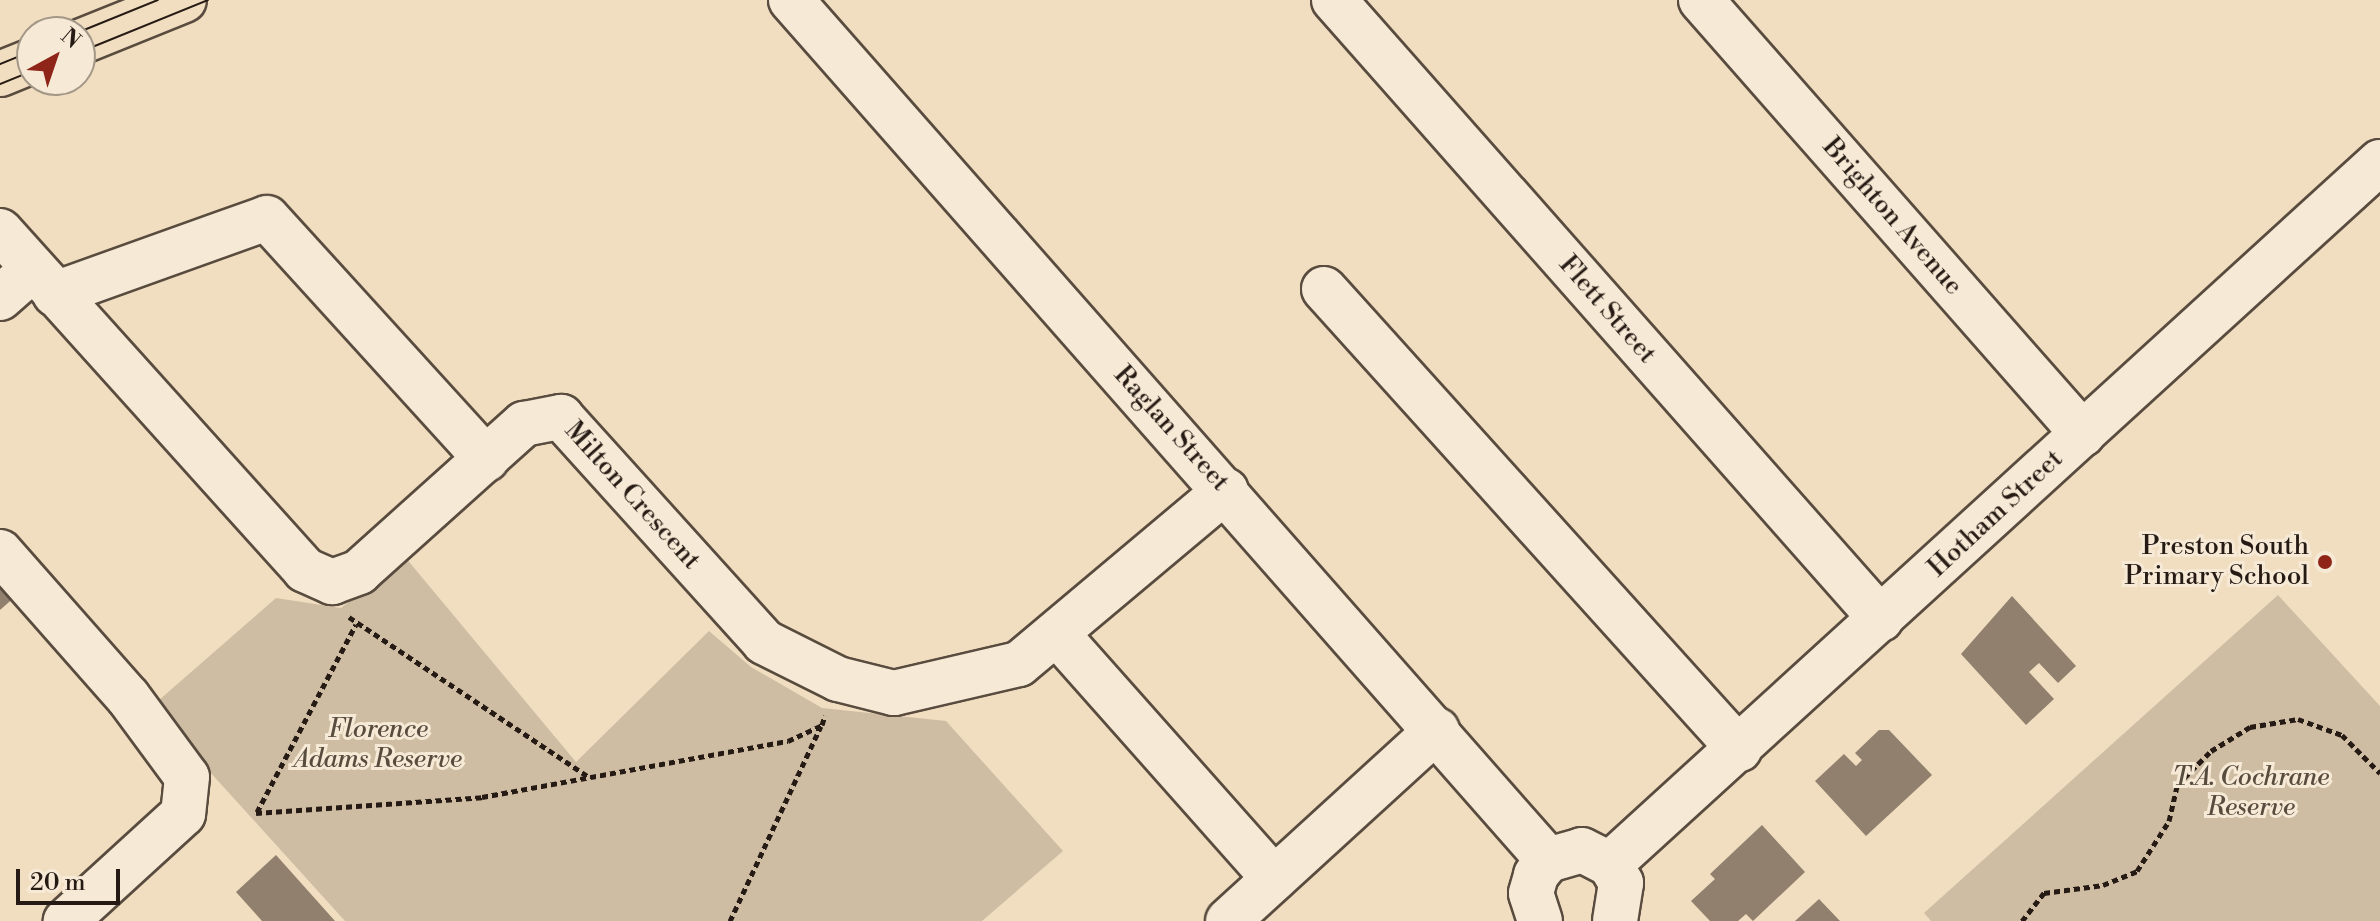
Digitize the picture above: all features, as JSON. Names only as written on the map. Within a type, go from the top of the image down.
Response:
[{"type":"main road","points":[[96,36],[184,0]]},
{"type":"street","name":"Raglan Street","points":[[791,0],[1226,490],[1548,860]]},
{"type":"street","name":"Flett Street","points":[[1334,0],[1881,619]]},
{"type":"street","name":"Brighton Avenue","points":[[1701,0],[2083,434]]},
{"type":"street","name":"Hotham Street","points":[[1610,864],[2380,162]]},
{"type":"street","points":[[0,298],[44,281],[267,218],[486,459]]},
{"type":"street","name":"Milton Crescent","points":[[0,231],[305,570],[332,582],[359,572],[524,424],[561,417],[764,642],[838,679],[894,693],[1019,664],[1226,490]]},
{"type":"street","points":[[1324,289],[1739,749]]},
{"type":"street","points":[[0,552],[128,697],[187,777],[183,814],[66,921]]},
{"type":"street","points":[[1057,634],[1274,878]]},
{"type":"street","points":[[1228,921],[1437,730]]},
{"type":"street","points":[[1540,921],[1531,893],[1548,860],[1582,850],[1610,864],[1623,900],[1615,921]]},
{"type":"path","points":[[345,614],[589,777]]},
{"type":"path","points":[[356,624],[256,813],[482,797],[788,741],[822,725]]},
{"type":"path","points":[[730,921],[829,706]]},
{"type":"path","points":[[2022,921],[2044,893],[2103,885],[2137,871],[2169,821],[2177,785],[2211,751],[2250,727],[2298,719],[2342,735],[2380,773]]},
{"type":"green space","name":"Florence Adams Reserve","points":[[405,557],[576,762],[709,631],[751,667],[822,708],[946,721],[1063,851],[982,921],[345,921],[151,707],[276,598],[341,608]]},
{"type":"green space","name":"T.A. Cochrane Reserve","points":[[2278,595],[2380,706],[2380,921],[1931,921],[1924,913]]},
{"type":"building","points":[[0,575],[17,595],[0,610]]},
{"type":"building","points":[[2012,596],[2076,666],[2058,683],[2039,663],[2029,672],[2054,699],[2026,725],[1961,654]]},
{"type":"building","points":[[1879,730],[1889,730],[1932,775],[1866,836],[1815,781],[1844,754],[1856,766],[1862,760],[1855,753]]},
{"type":"building","points":[[1762,825],[1805,872],[1753,921],[1746,914],[1738,921],[1710,921],[1691,901],[1715,879],[1710,874]]},
{"type":"building","points":[[276,855],[335,921],[262,921],[236,892]]},
{"type":"building","points":[[1819,899],[1840,921],[1795,921]]},
{"type":"tram line","points":[[96,25],[158,0]]},
{"type":"tram line","points":[[96,46],[208,0]]},
{"type":"tram line","points":[[0,64],[16,58]]},
{"type":"tram line","points":[[0,84],[16,78]]},
{"type":"place","name":"Preston South Primary School","points":[[2325,562]]}]
